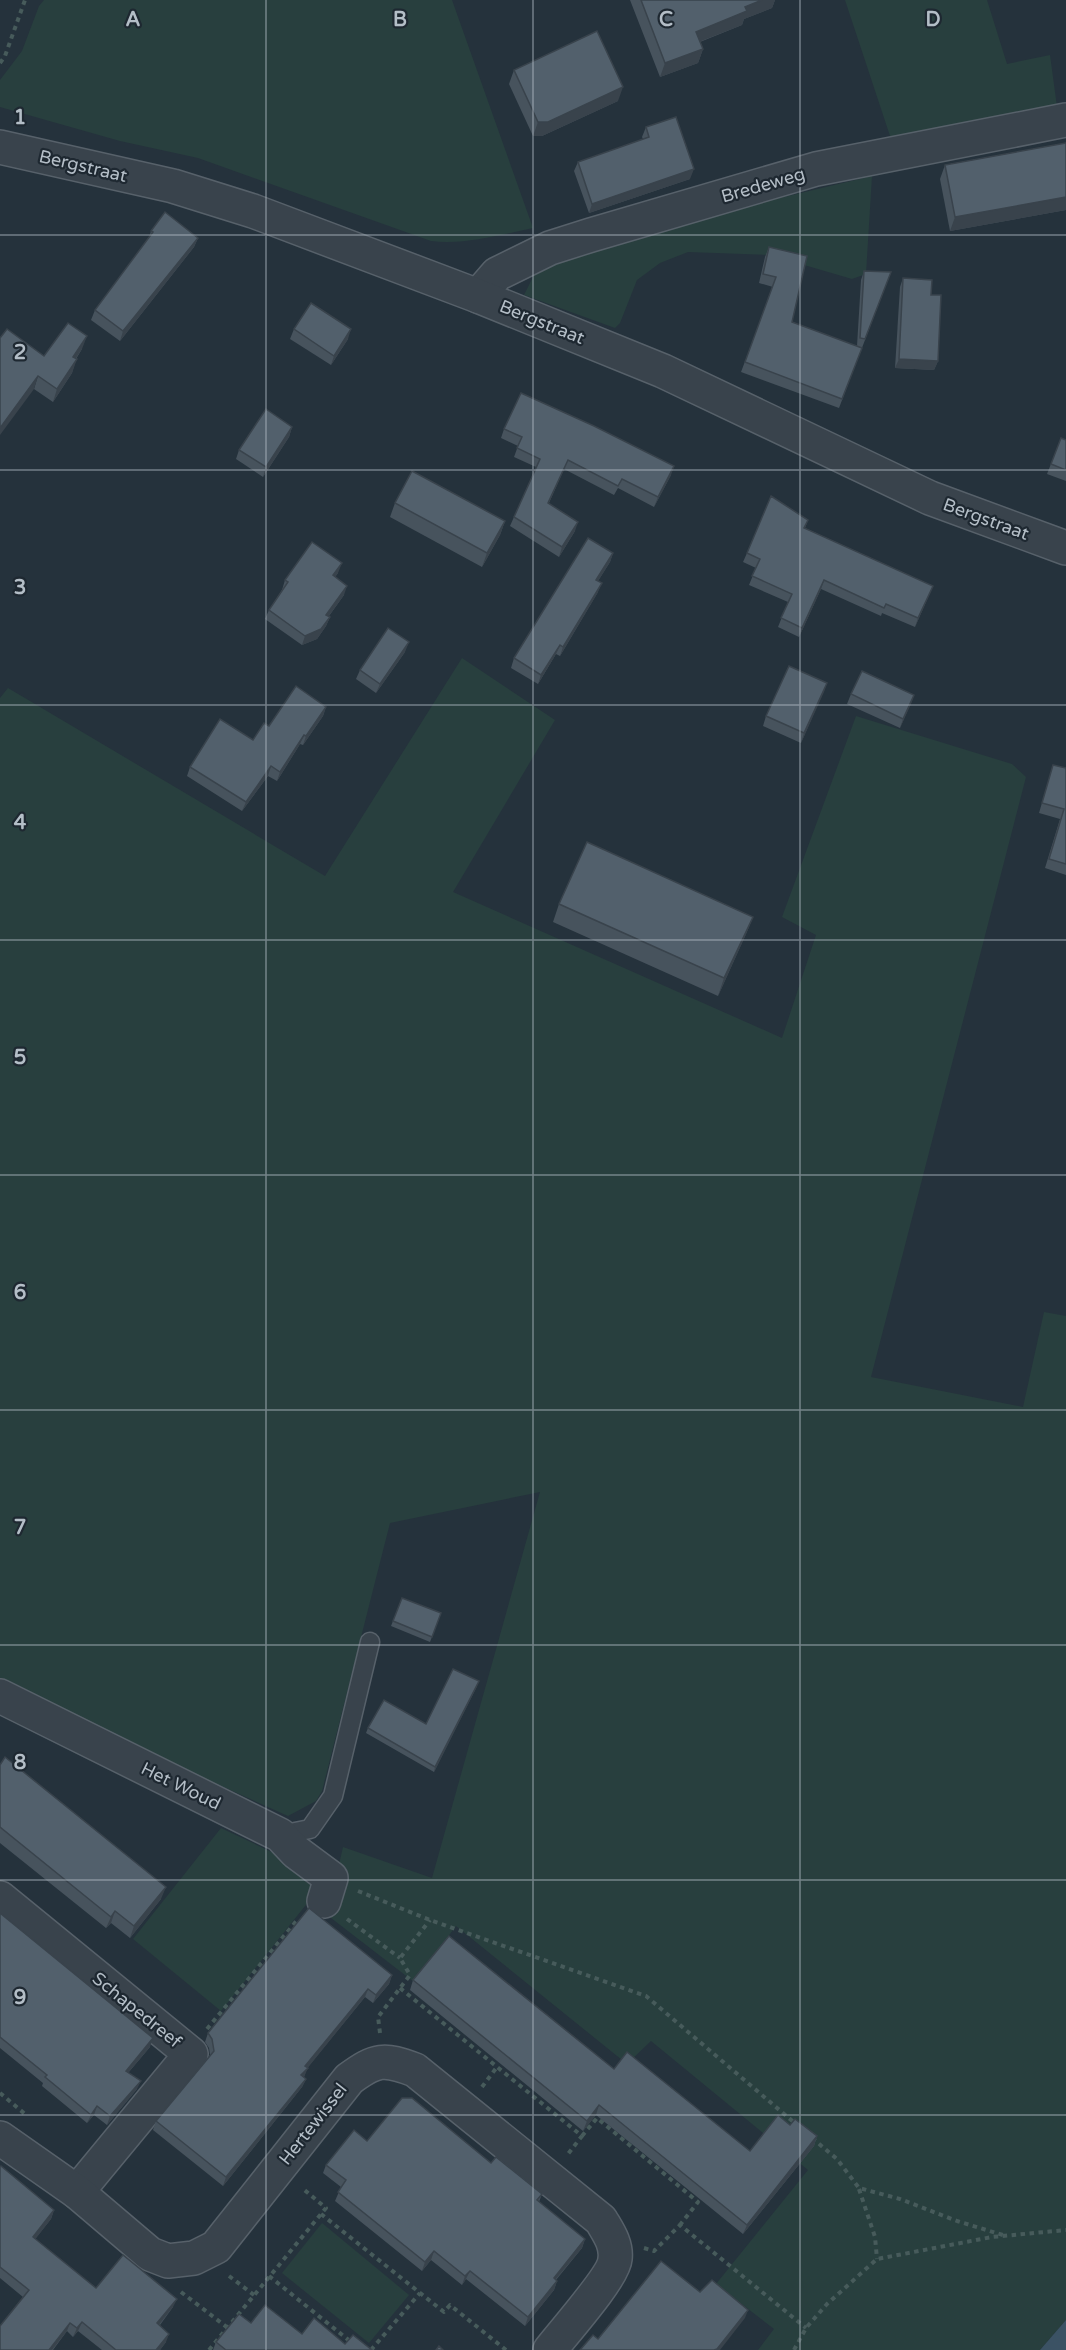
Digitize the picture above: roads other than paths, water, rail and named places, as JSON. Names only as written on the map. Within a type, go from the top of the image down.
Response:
[{"type":"street","name":"Bredeweg","points":[[478,296],[497,274],[550,248],[591,235],[816,169],[1066,120]]},
{"type":"street","name":"Bergstraat","points":[[0,147],[173,186],[253,211],[478,296],[663,371],[930,498],[1066,548]]},
{"type":"street","name":"Het Woud","points":[[0,1696],[280,1835],[327,1890]]},
{"type":"street","name":"Schapedreef","points":[[0,1898],[191,2054],[77,2192]]},
{"type":"street","name":"Hertewissel","points":[[77,2192],[150,2254],[168,2261],[194,2258],[216,2247],[349,2079],[369,2064],[394,2062],[415,2070],[549,2177],[601,2220],[613,2240],[616,2260],[607,2277],[550,2350]]},
{"type":"street","points":[[0,2138],[77,2192]]},
{"type":"lane","points":[[280,1835],[309,1830],[333,1796],[370,1642]]},
{"type":"water","points":[[1066,2320],[1066,2350],[1040,2350]]}]
